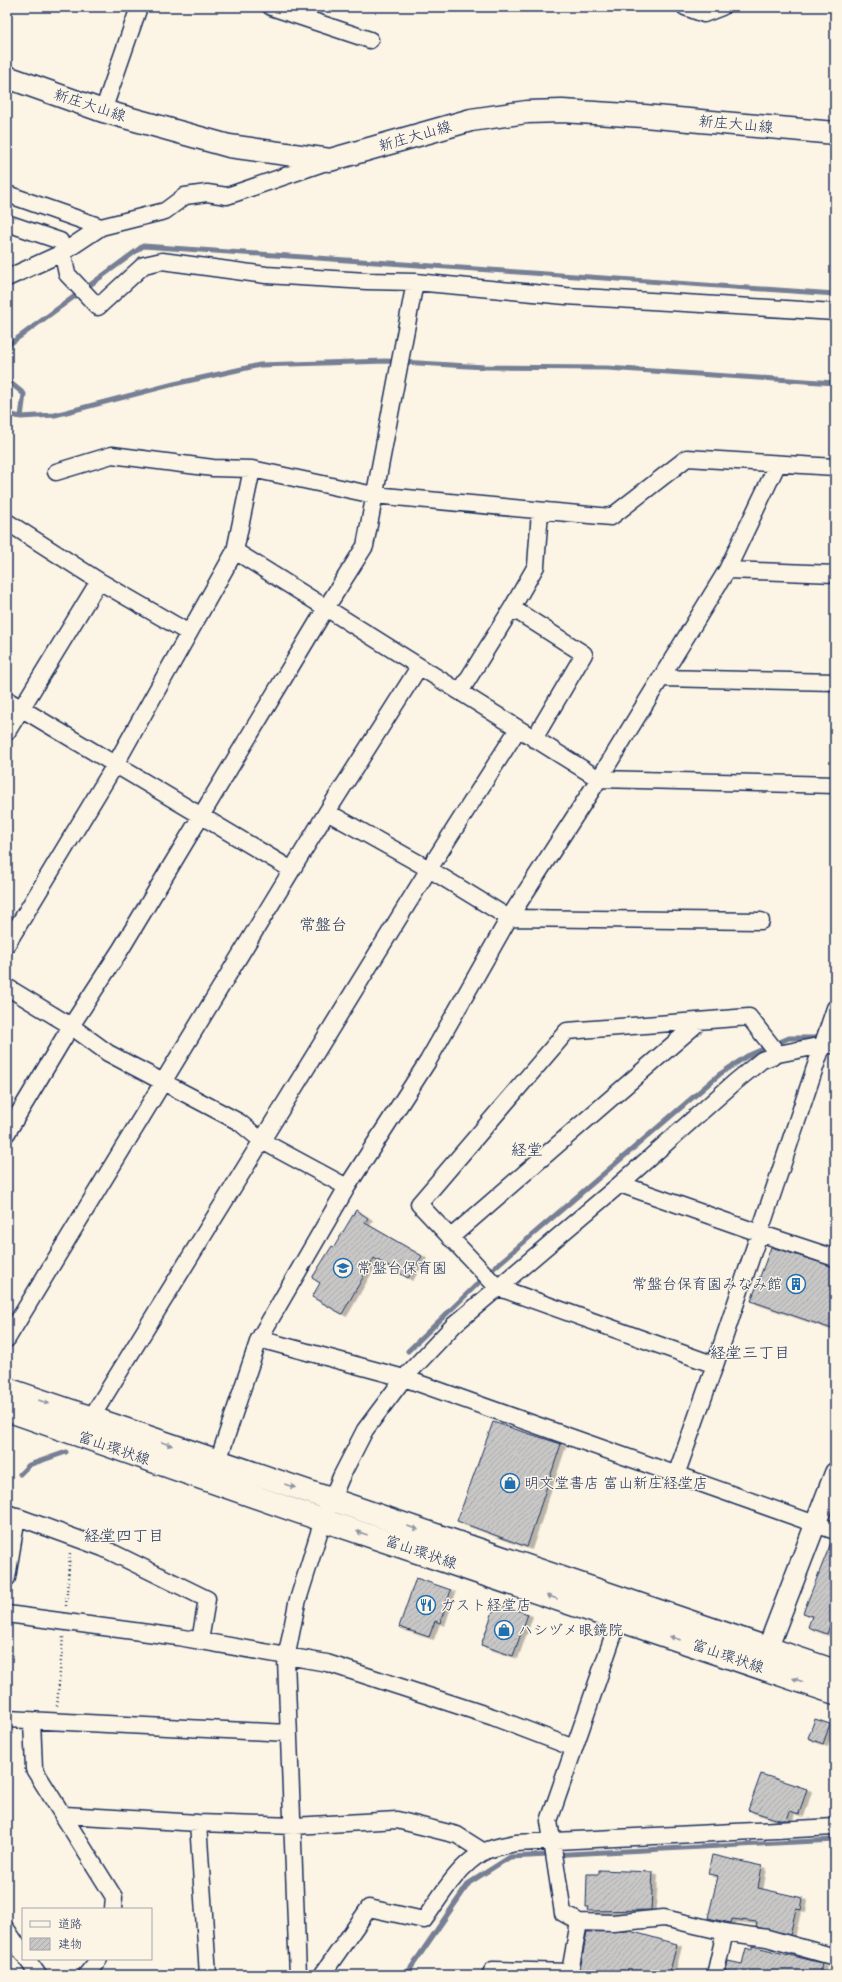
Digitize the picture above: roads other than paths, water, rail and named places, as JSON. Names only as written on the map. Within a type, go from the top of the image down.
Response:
[{"type":"main road","name":"新庄大山線","points":[[7,78],[103,111],[229,146],[330,160],[471,120],[527,112],[562,111],[644,116],[835,132]]},
{"type":"main road","name":"富山環状線","points":[[7,1389],[218,1462],[328,1510],[619,1619],[764,1657],[835,1671]]},
{"type":"main road","name":"富山環状線","points":[[7,1410],[328,1510],[764,1657],[835,1692]]},
{"type":"street","points":[[103,111],[139,7]]},
{"type":"street","points":[[271,7],[370,40]]},
{"type":"street","points":[[685,7],[704,14],[722,7]]},
{"type":"street","points":[[7,278],[62,253],[101,227],[165,211],[186,196],[207,193],[227,196],[330,160]]},
{"type":"street","points":[[7,194],[101,227]]},
{"type":"street","points":[[7,223],[60,241],[67,274],[89,299],[98,306],[144,265],[162,261],[266,275],[367,282],[415,282],[566,296],[835,312]]},
{"type":"street","points":[[7,1133],[71,1026],[121,949],[200,816],[365,546],[415,282]]},
{"type":"street","points":[[56,472],[112,455],[213,468],[252,469],[374,495],[611,517],[687,458],[777,465],[835,467]]},
{"type":"street","points":[[218,1462],[259,1339],[347,1187],[428,1060],[509,918],[599,780],[727,570],[777,465]]},
{"type":"street","points":[[7,944],[115,765],[236,551],[252,469]]},
{"type":"street","points":[[460,692],[536,566],[540,511]]},
{"type":"street","points":[[7,522],[99,581],[189,633]]},
{"type":"street","points":[[236,551],[599,780],[835,785]]},
{"type":"street","points":[[727,570],[835,574]]},
{"type":"street","points":[[7,732],[99,581]]},
{"type":"street","points":[[512,608],[584,654],[534,739]]},
{"type":"street","points":[[7,1340],[327,812],[419,667]]},
{"type":"street","points":[[662,678],[835,682]]},
{"type":"street","points":[[7,700],[292,870]]},
{"type":"street","points":[[91,1418],[429,869],[518,729]]},
{"type":"street","points":[[327,812],[429,869],[509,918],[761,921]]},
{"type":"street","points":[[7,987],[71,1026],[108,1053],[239,1122],[262,1142],[347,1187]]},
{"type":"street","points":[[676,1475],[715,1365],[759,1233],[829,1045],[835,1008]]},
{"type":"street","points":[[715,1365],[497,1287],[419,1204],[568,1031],[749,1016],[778,1054]]},
{"type":"street","points":[[450,1238],[700,1020]]},
{"type":"street","points":[[298,1975],[294,1826],[288,1733],[287,1656],[297,1603],[328,1510],[365,1430],[404,1378],[454,1325],[620,1184],[735,1082],[762,1060],[778,1054],[829,1045]]},
{"type":"street","points":[[620,1184],[835,1258]]},
{"type":"street","points":[[259,1339],[404,1378],[835,1531]]},
{"type":"street","points":[[764,1657],[835,1472]]},
{"type":"street","points":[[7,1578],[12,1515],[103,1548],[207,1599],[200,1641]]},
{"type":"street","points":[[7,1614],[200,1641],[328,1663],[493,1717],[574,1748]]},
{"type":"street","points":[[619,1619],[549,1821],[563,1913],[579,1922],[612,1923],[664,1918],[725,1932],[767,1938],[835,1958]]},
{"type":"street","points":[[7,1719],[288,1733]]},
{"type":"street","points":[[32,1721],[34,1769],[65,1815],[114,1897],[113,1908]]},
{"type":"street","points":[[65,1815],[198,1823],[294,1826],[397,1820],[457,1835],[484,1852]]},
{"type":"street","points":[[198,1823],[208,1975]]},
{"type":"street","points":[[322,1975],[369,1908],[424,1920],[464,1866],[484,1852],[516,1843],[835,1827]]},
{"type":"street","points":[[490,1975],[493,1970],[570,1972],[579,1922]]},
{"type":"street","points":[[7,1930],[22,1952]]},
{"type":"street","points":[[715,1975],[725,1932]]},
{"type":"street","points":[[28,1960],[38,1975]]},
{"type":"street","points":[[86,1975],[98,1960]]},
{"type":"waterway","points":[[7,346],[143,246],[835,294]]},
{"type":"waterway","points":[[7,414],[21,417],[55,415],[174,384],[260,365],[386,361],[484,367],[607,368],[835,383]]},
{"type":"waterway","points":[[7,380],[24,394],[21,417]]},
{"type":"waterway","points":[[408,1351],[496,1266],[720,1074],[747,1056],[789,1038],[822,1038]]},
{"type":"waterway","points":[[20,1474],[29,1465],[66,1452]]},
{"type":"waterway","points":[[406,1975],[469,1883],[510,1857],[835,1840]]},
{"type":"place","name":"常盤台保育園","points":[[343,1268]]},
{"type":"place","name":"常盤台保育園みなみ館","points":[[796,1284]]},
{"type":"place","name":"明文堂書店 富山新庄経堂店","points":[[510,1483]]},
{"type":"place","name":"ガスト経堂店","points":[[426,1605]]},
{"type":"place","name":"ハシヅメ眼鏡院","points":[[504,1630]]},
{"type":"district","name":"常盤台","points":[[323,924]]},
{"type":"district","name":"経堂","points":[[527,1149]]},
{"type":"district","name":"経堂三丁目","points":[[750,1352]]},
{"type":"district","name":"経堂四丁目","points":[[124,1535]]}]
